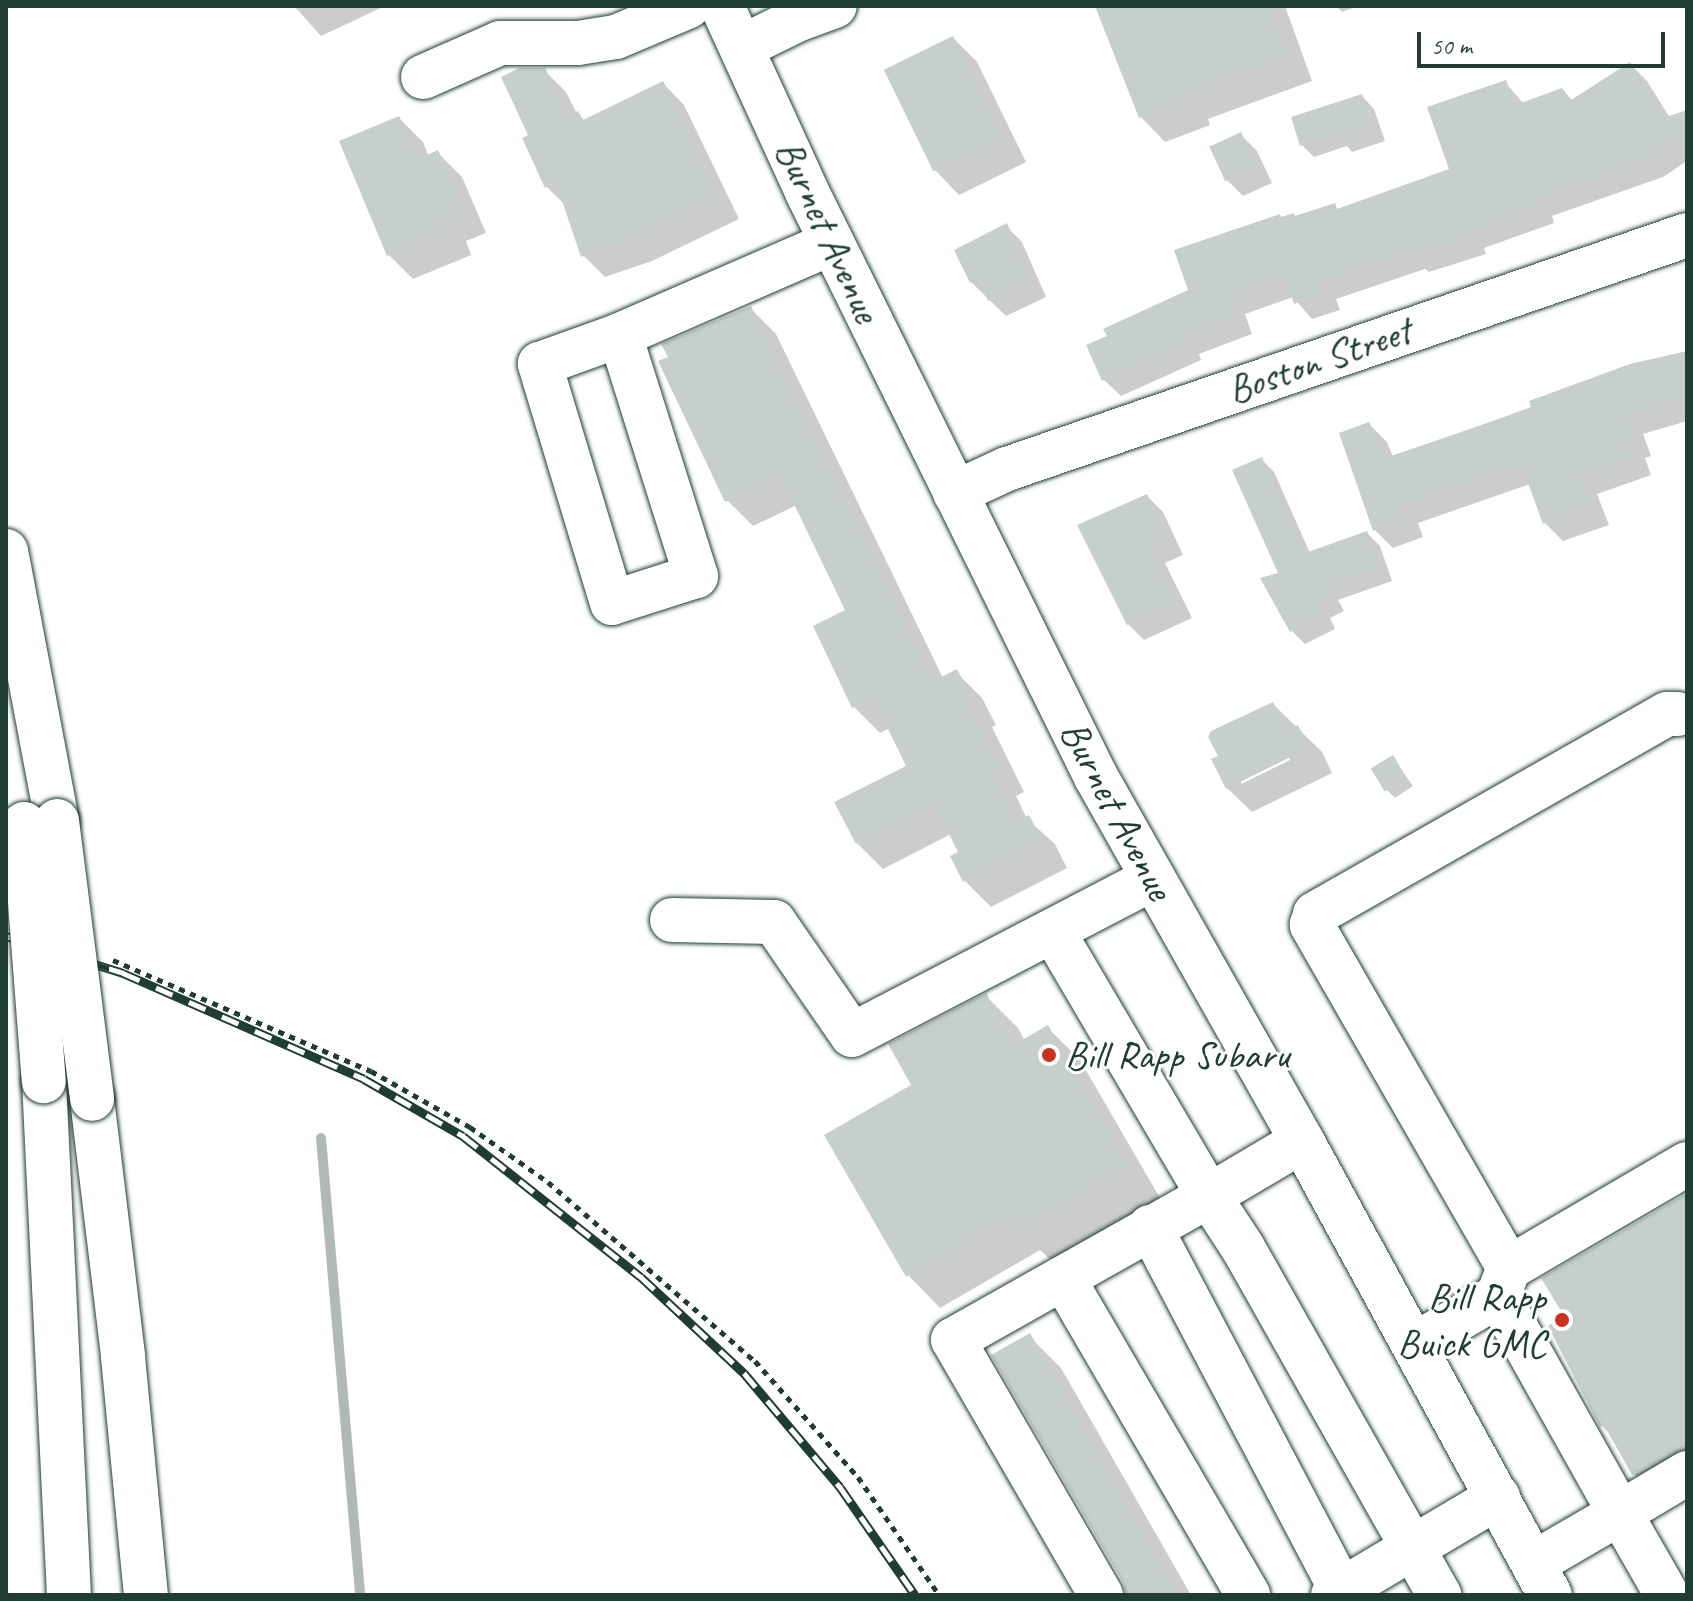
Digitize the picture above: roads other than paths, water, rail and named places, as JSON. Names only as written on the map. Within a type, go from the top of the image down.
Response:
[{"type":"main road","points":[[423,77],[500,43],[578,43],[616,37],[689,6]]},
{"type":"main road","name":"Burnet Avenue","points":[[722,6],[832,243],[1096,777],[1302,1141],[1542,1579]]},
{"type":"main road","points":[[742,47],[799,19],[835,6]]},
{"type":"main road","name":"Boston Street","points":[[955,493],[1007,469],[1687,235]]},
{"type":"main road","points":[[620,335],[696,576],[612,603],[540,364],[620,335],[832,243]]},
{"type":"main road","points":[[6,551],[41,822],[44,1081],[69,1595]]},
{"type":"main road","points":[[6,623],[92,1099],[123,1357],[146,1595]]},
{"type":"main road","points":[[1667,1595],[1620,1513],[1504,1282],[1312,925],[1315,914],[1667,714],[1678,714]]},
{"type":"main road","points":[[672,920],[774,922],[852,1035],[1054,933],[1153,878]]},
{"type":"main road","points":[[1054,933],[1209,1196],[1243,1248],[1439,1595]]},
{"type":"main road","points":[[1101,1595],[953,1340],[1302,1141]]},
{"type":"main road","points":[[1414,1345],[1504,1282],[1687,1164]]},
{"type":"main road","points":[[1150,1227],[1337,1592],[1498,1497]]},
{"type":"main road","points":[[1063,1278],[1248,1595]]},
{"type":"main road","points":[[1542,1579],[1620,1513],[1687,1473]]},
{"type":"waterway","points":[[321,1138],[360,1595]]},
{"type":"railway","points":[[6,936],[123,973],[364,1079],[463,1136],[641,1277],[744,1373],[840,1487],[915,1595]]},
{"type":"place","name":"Bill Rapp Subaru","points":[[1049,1055]]},
{"type":"place","name":"Bill Rapp Buick GMC","points":[[1562,1320]]}]
